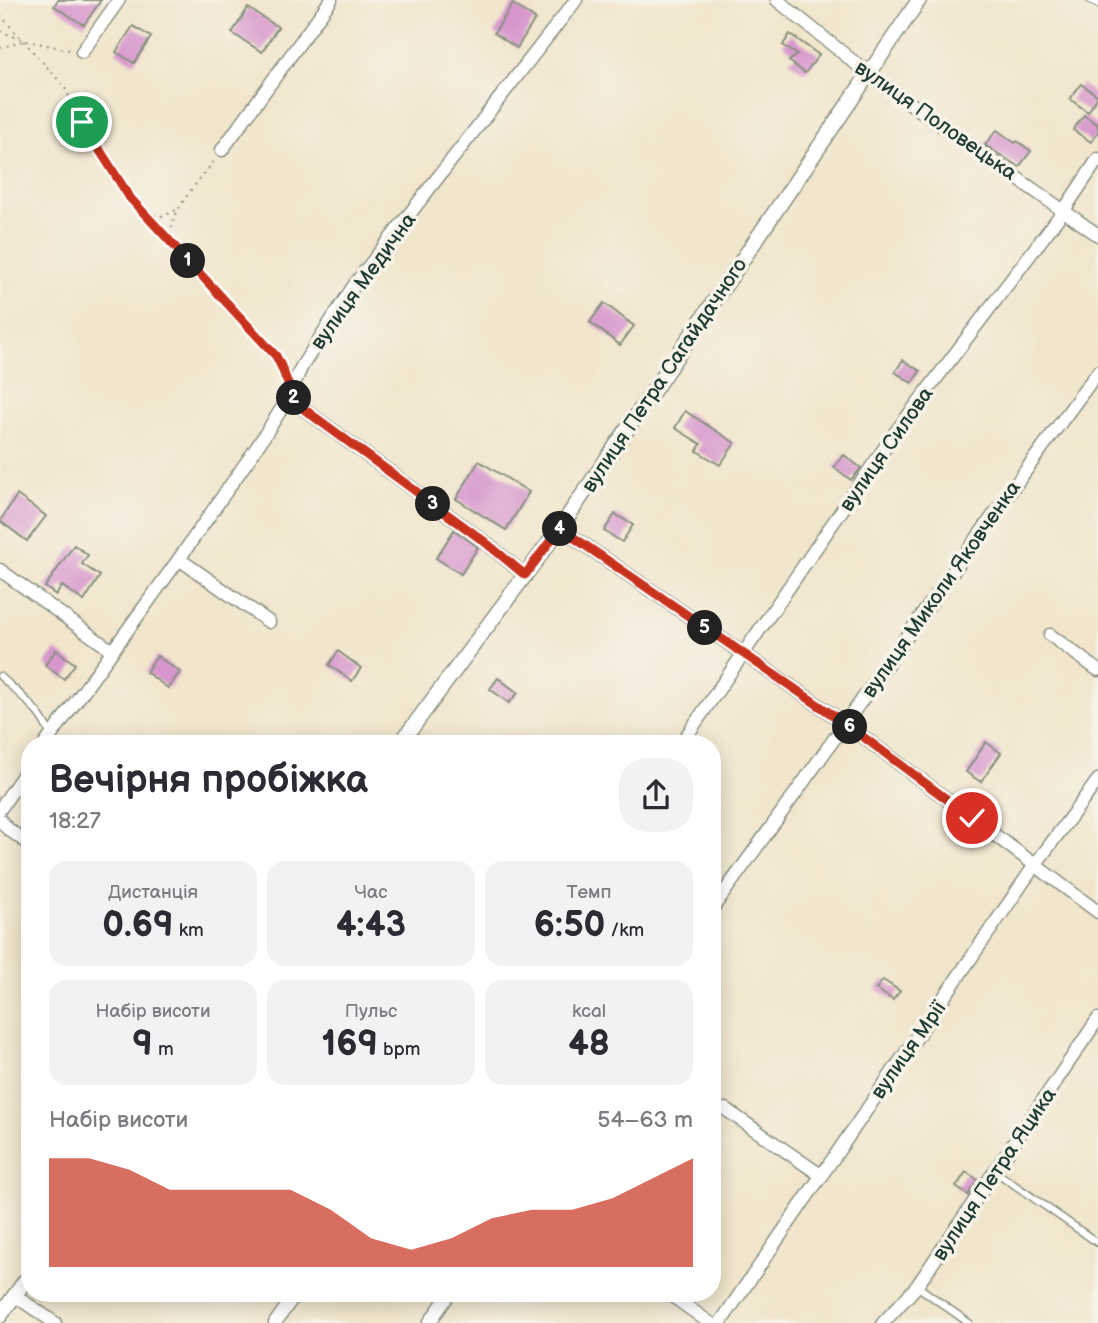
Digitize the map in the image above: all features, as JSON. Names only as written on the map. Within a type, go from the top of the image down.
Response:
[{"type":"street","points":[[82,52],[119,0]]},
{"type":"street","points":[[222,150],[331,0]]},
{"type":"street","name":"вулиця Медична","points":[[51,735],[255,450],[284,405],[302,366],[355,284],[576,0]]},
{"type":"street","name":"вулиця Половецька","points":[[777,0],[870,75],[1098,234]]},
{"type":"street","name":"вулиця Петра Сагайдачного","points":[[407,735],[560,528],[919,0]]},
{"type":"street","name":"вулиця Силова","points":[[687,735],[895,433],[1064,210],[1098,159]]},
{"type":"street","name":"вулиця Миколи Яковченка","points":[[721,897],[1098,372]]},
{"type":"street","points":[[290,389],[301,407],[485,542],[525,575]]},
{"type":"street","points":[[560,528],[846,724],[1098,912]]},
{"type":"street","points":[[179,559],[269,622]]},
{"type":"street","points":[[0,570],[111,650]]},
{"type":"street","points":[[1050,635],[1098,670]]},
{"type":"street","points":[[0,809],[21,778]]},
{"type":"street","name":"вулиця Мрії","points":[[720,1323],[1035,865],[1098,780]]},
{"type":"street","points":[[0,820],[21,838]]},
{"type":"street","name":"вулиця Петра Яцика","points":[[883,1323],[917,1286],[1098,1019]]},
{"type":"street","points":[[725,1109],[822,1175]]},
{"type":"street","points":[[0,1316],[21,1287]]},
{"type":"street","points":[[15,1295],[21,1299]]},
{"type":"street","points":[[25,1302],[55,1323]]},
{"type":"street","points":[[275,1323],[290,1302]]},
{"type":"street","points":[[429,1323],[444,1302]]},
{"type":"street","points":[[681,1302],[710,1323]]},
{"type":"lane","points":[[1090,0],[1098,4]]},
{"type":"lane","points":[[0,676],[47,725],[47,735]]},
{"type":"lane","points":[[994,1170],[1098,1243]]},
{"type":"lane","points":[[917,1286],[969,1323]]},
{"type":"path","points":[[0,15],[64,86],[82,122],[130,198],[276,356],[285,370],[290,389]]},
{"type":"path","points":[[0,31],[23,40],[82,52]]},
{"type":"path","points":[[0,48],[23,40]]},
{"type":"path","points":[[172,243],[170,230],[180,208],[222,150]]},
{"type":"path","points":[[146,215],[164,216],[180,208]]},
{"type":"building","points":[[58,0],[101,0],[84,25],[54,6]]},
{"type":"building","points":[[513,4],[535,19],[517,48],[494,33]]},
{"type":"building","points":[[248,8],[278,27],[262,52],[232,33]]},
{"type":"building","points":[[133,26],[151,37],[134,63],[116,52]]},
{"type":"building","points":[[790,34],[819,55],[805,73],[789,61],[797,55],[783,45]]},
{"type":"building","points":[[1081,84],[1098,96],[1088,112],[1070,99]]},
{"type":"building","points":[[1084,115],[1098,125],[1098,132],[1091,142],[1073,130]]},
{"type":"building","points":[[997,130],[1031,151],[1019,167],[985,145]]},
{"type":"building","points":[[604,303],[634,326],[620,345],[590,322]]},
{"type":"building","points":[[903,360],[920,371],[912,383],[895,372]]},
{"type":"building","points":[[685,411],[735,443],[720,465],[697,451],[701,444],[675,428]]},
{"type":"building","points":[[844,455],[861,468],[851,480],[834,467]]},
{"type":"building","points":[[479,461],[529,492],[506,530],[456,499]]},
{"type":"building","points":[[17,495],[46,516],[27,541],[0,521]]},
{"type":"building","points":[[615,514],[633,525],[622,542],[604,531]]},
{"type":"building","points":[[454,530],[478,547],[461,574],[436,558]]},
{"type":"building","points":[[74,545],[88,555],[82,564],[100,576],[84,601],[62,586],[56,595],[45,587]]},
{"type":"building","points":[[56,650],[75,664],[64,679],[45,665]]},
{"type":"building","points":[[338,651],[361,668],[352,681],[329,665]]},
{"type":"building","points":[[157,656],[180,672],[168,688],[146,672]]},
{"type":"building","points":[[498,678],[518,693],[509,703],[490,689]]},
{"type":"building","points":[[986,742],[1001,753],[981,782],[966,772]]},
{"type":"building","points":[[883,980],[900,991],[893,1000],[876,989]]},
{"type":"building","points":[[966,1172],[978,1180],[968,1195],[956,1187]]},
{"type":"route","points":[[82,122],[130,198],[276,356],[285,370],[295,401],[301,407],[485,542],[525,575],[560,528],[846,724],[972,818]]}]
